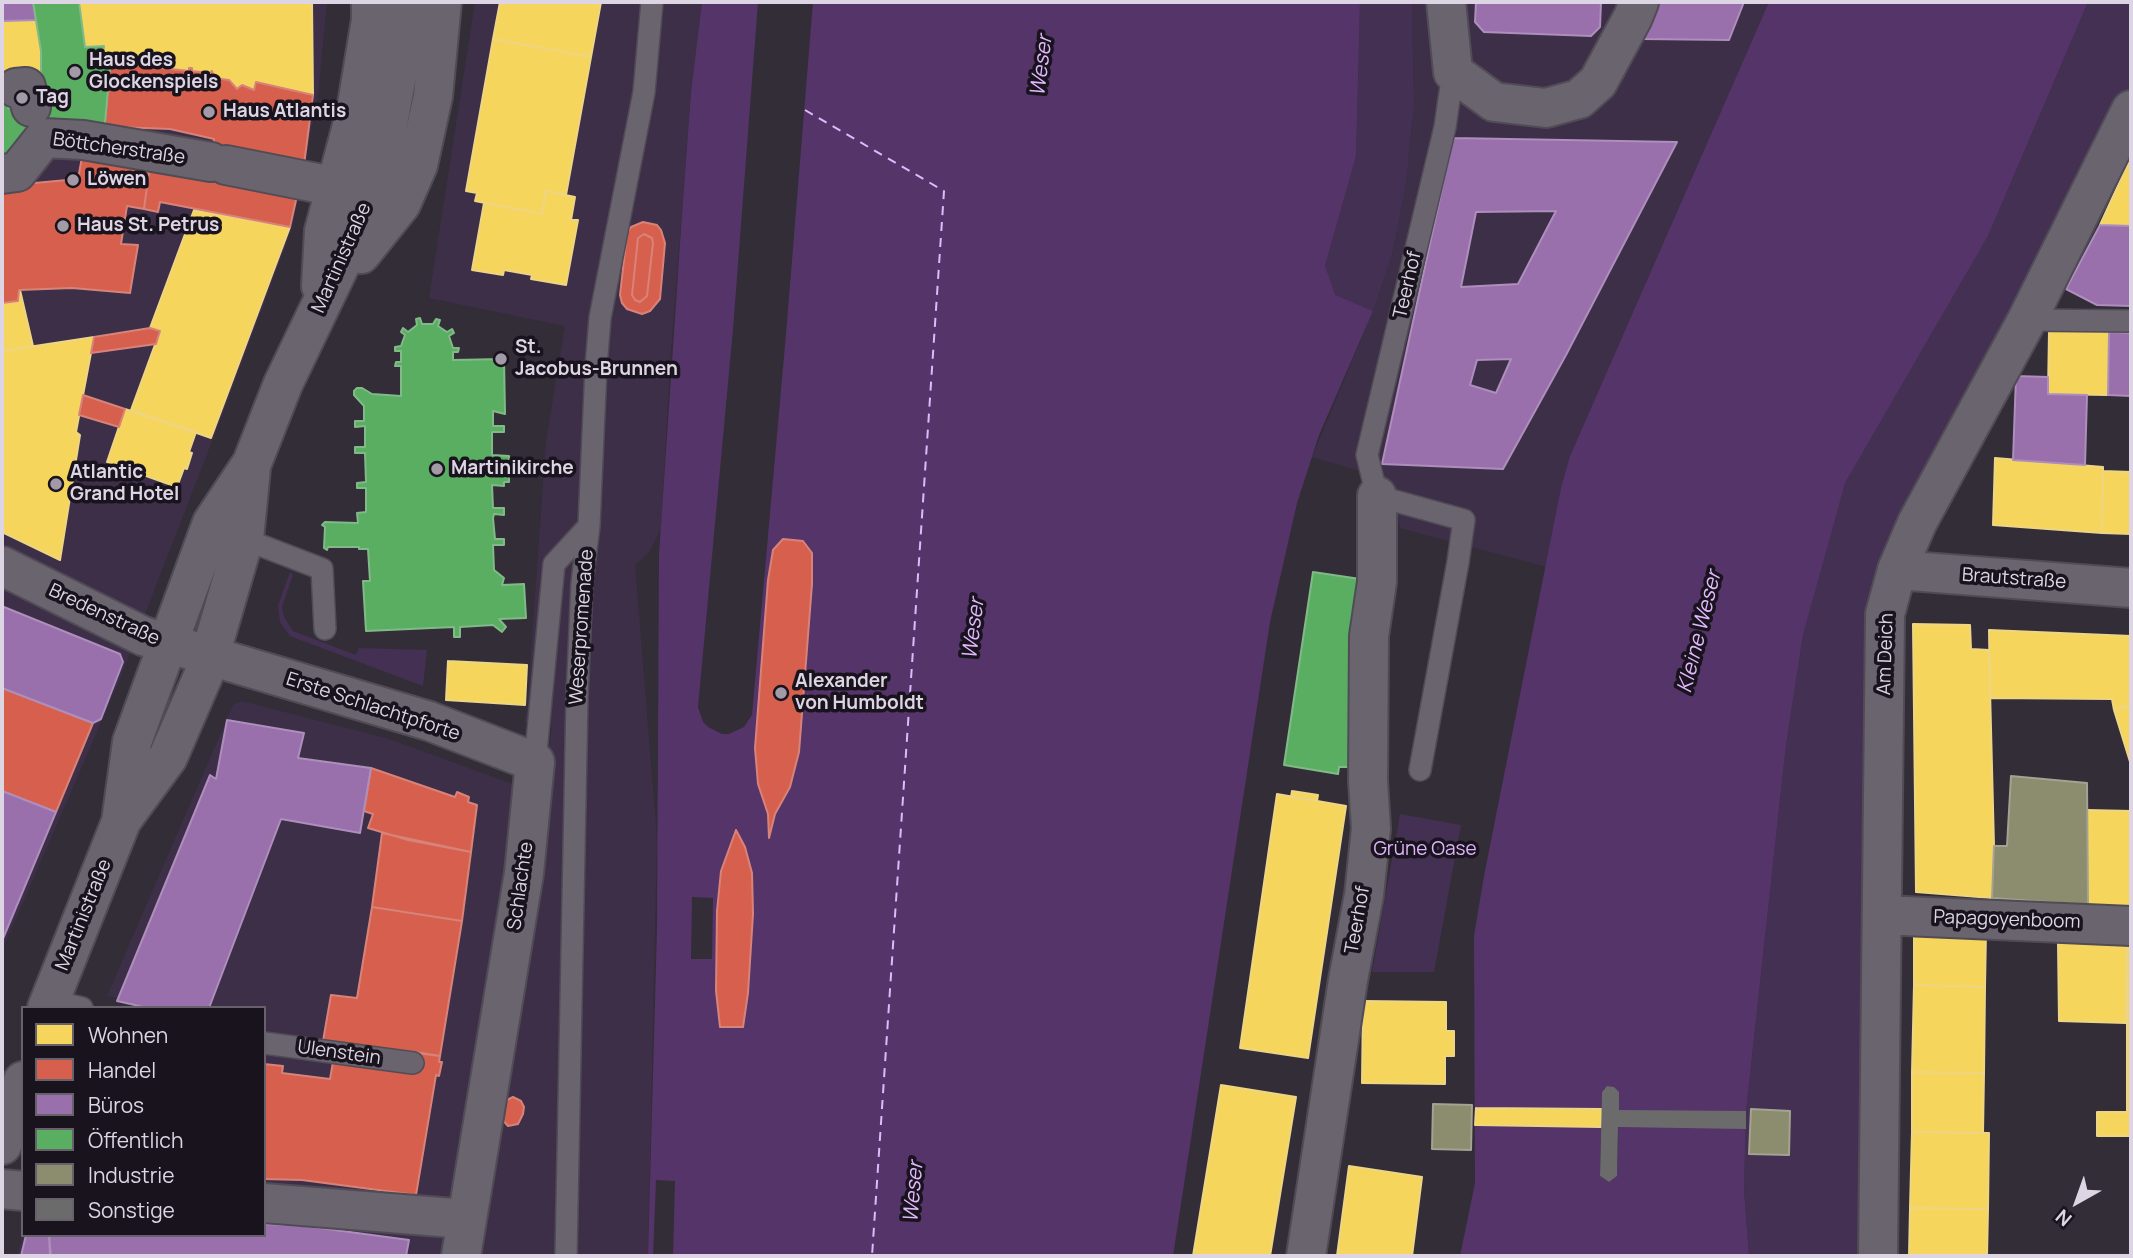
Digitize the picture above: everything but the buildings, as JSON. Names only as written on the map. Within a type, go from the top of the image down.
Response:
[{"type":"street","points":[[320,306],[324,232],[356,111],[371,20],[371,2]]},
{"type":"street","name":"Martinistraße","points":[[60,1005],[121,822],[132,742],[212,523],[252,463],[284,384],[365,213],[381,157],[401,54],[405,2]]},
{"type":"street","points":[[320,306],[401,204],[418,165],[433,96],[442,2]]},
{"type":"street","points":[[1446,2],[1453,72],[1494,103],[1546,108],[1579,99],[1598,82],[1639,2]]},
{"type":"street","name":"Am Deich","points":[[1878,1256],[1885,614],[1897,570],[1917,523],[2027,320],[2131,110]]},
{"type":"street","name":"Böttcherstraße","points":[[2,174],[17,172],[31,114],[83,140],[337,187]]},
{"type":"street","name":"Martinistraße","points":[[121,822],[168,757],[209,657],[244,539],[252,463]]},
{"type":"street","name":"Teerhof","points":[[1306,1256],[1348,980],[1364,895],[1369,842],[1369,636],[1377,582],[1377,496]]},
{"type":"street","name":"Bredenstraße","points":[[2,566],[143,636],[209,657]]},
{"type":"street","name":"Brautstraße","points":[[1897,570],[2131,588]]},
{"type":"street","name":"Erste Schlachtpforte","points":[[209,657],[429,722],[535,762]]},
{"type":"street","name":"Schlachte","points":[[461,1256],[524,873],[535,762]]},
{"type":"street","name":"Papagoyenboom","points":[[1882,915],[2131,926]]},
{"type":"street","points":[[2,1145],[21,1087]]},
{"type":"street","points":[[2,1189],[21,1191]]},
{"type":"street","points":[[266,1203],[466,1219]]},
{"type":"lane","name":"Weserpromenade","points":[[566,1256],[577,698],[582,583],[589,526],[596,367],[600,317],[644,92],[652,2]]},
{"type":"lane","name":"Teerhof","points":[[1377,496],[1367,455],[1445,127],[1453,72]]},
{"type":"lane","points":[[2027,320],[2131,321]]},
{"type":"lane","points":[[1377,496],[1464,520],[1420,770]]},
{"type":"lane","name":"Schlachte","points":[[535,762],[554,564],[589,526]]},
{"type":"lane","points":[[244,539],[322,569],[325,629]]},
{"type":"lane","name":"Ulenstein","points":[[266,1043],[413,1063]]},
{"type":"shaded area","points":[[2,2],[327,2],[318,95],[292,229],[119,681],[2,951]]},
{"type":"shaded area","points":[[475,2],[702,2],[691,92],[670,365],[661,528],[650,551],[635,565],[657,838],[648,1256],[17,1256],[22,1237],[266,1237],[266,1006],[159,1006],[107,996],[233,705],[242,701],[389,739],[540,794],[538,921],[542,795],[552,726],[524,722],[546,442],[565,326],[429,298]]},
{"type":"shaded area","points":[[1412,2],[1769,2],[1570,456],[1561,488],[1547,567],[1400,528],[1391,480],[1312,457],[1373,311],[1392,256],[1406,184],[1414,105]]},
{"type":"green space","points":[[1360,2],[1412,2],[1414,105],[1406,184],[1392,256],[1373,311],[1334,296],[1325,266],[1356,156]]},
{"type":"green space","points":[[2088,2],[2131,2],[2131,86],[2017,315],[1900,533],[1859,1256],[1749,1256],[1744,1191],[1746,1111],[1786,745],[1803,635],[1840,498],[1845,483],[1988,236]]},
{"type":"green space","points":[[290,572],[293,574],[282,607],[284,617],[293,631],[356,655],[359,648],[427,650],[423,686],[290,636],[280,622],[278,605]]},
{"type":"green space","name":"Grüne Oase","points":[[1400,814],[1461,825],[1434,972],[1372,972]]},
{"type":"water","name":"Weser","points":[[702,2],[1360,2],[1356,156],[1325,266],[1335,295],[1373,311],[1319,435],[1297,503],[1270,622],[1173,1256],[648,1256],[657,929],[659,555],[691,92]]},
{"type":"water","name":"Kleine Weser","points":[[1769,2],[2088,2],[1988,236],[1845,483],[1803,635],[1786,745],[1746,1111],[1744,1191],[1749,1256],[1460,1256],[1475,1183],[1474,936],[1561,488],[1570,456]],"holes":[[[1610,1086],[1619,1092],[1617,1176],[1609,1182],[1600,1176],[1602,1092]]]},
{"type":"pier","points":[[758,2],[813,2],[752,715],[744,727],[729,734],[722,734],[703,722],[698,707],[733,329]]},
{"type":"pier","points":[[692,897],[713,898],[712,959],[691,959]]},
{"type":"pier","points":[[656,1180],[675,1181],[673,1256],[653,1256]]},
{"type":"ferry route","points":[[805,110],[944,191],[872,1256]]},
{"type":"place","name":"Haus des Glockenspiels","points":[[75,72]]},
{"type":"place","name":"Tag","points":[[22,98]]},
{"type":"place","name":"Haus Atlantis","points":[[209,112]]},
{"type":"place","name":"Löwen","points":[[73,180]]},
{"type":"place","name":"Haus St. Petrus","points":[[63,226]]},
{"type":"place","name":"St. Jacobus-Brunnen","points":[[501,359]]},
{"type":"place","name":"Martinikirche","points":[[437,469]]},
{"type":"place","name":"Atlantic Grand Hotel","points":[[56,484]]},
{"type":"place","name":"Alexander von Humboldt","points":[[781,693]]}]
